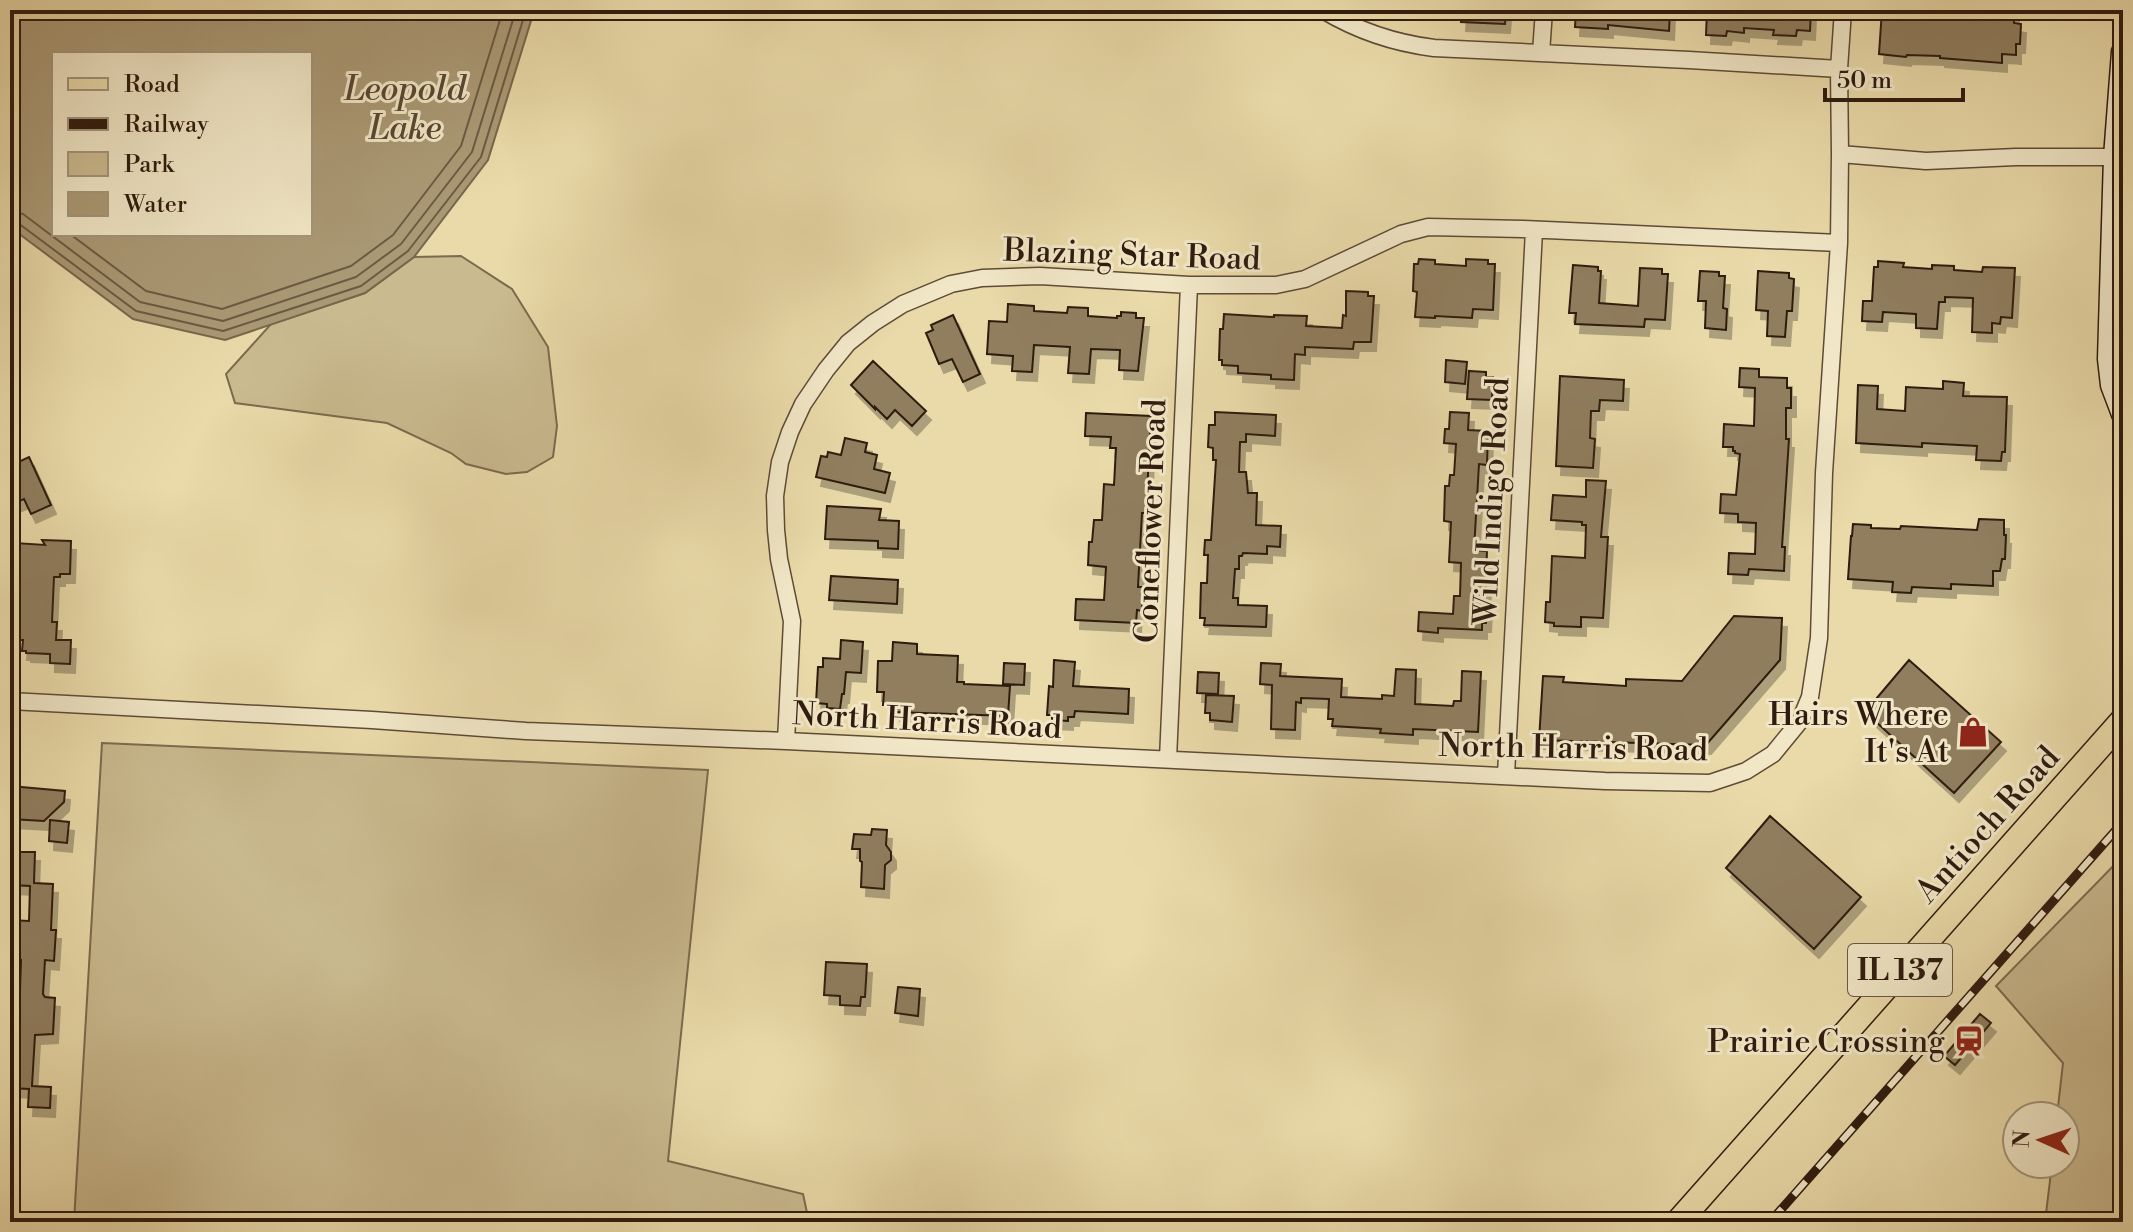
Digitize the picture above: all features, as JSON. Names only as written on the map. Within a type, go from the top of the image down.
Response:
[{"type":"main road","points":[[2123,52],[2115,157],[2109,359],[2112,385],[2123,414]]},
{"type":"main road","name":"Antioch Road","points":[[1678,1222],[2123,720]]},
{"type":"street","points":[[1323,10],[1365,33],[1413,45],[1511,53],[1839,69]]},
{"type":"street","points":[[1541,53],[1544,10]]},
{"type":"street","name":"North Harris Road","points":[[10,701],[526,731],[1605,781],[1710,783],[1746,771],[1773,754],[1800,721],[1810,697],[1819,638],[1824,473],[1839,243],[1839,69],[1843,10]]},
{"type":"street","points":[[1840,154],[1926,161],[2115,157]]},
{"type":"street","name":"Blazing Star Road","points":[[786,741],[792,621],[777,544],[775,508],[780,462],[803,404],[826,370],[848,343],[903,304],[951,284],[982,278],[1040,276],[1189,285],[1276,285],[1305,279],[1401,234],[1428,227],[1839,243]]},
{"type":"street","name":"Wild Indigo Road","points":[[1506,775],[1534,230]]},
{"type":"street","name":"Coneflower Road","points":[[1168,759],[1189,285]]},
{"type":"green space","points":[[461,256],[512,289],[548,347],[557,426],[553,457],[527,472],[506,474],[466,464],[451,453],[387,423],[235,403],[226,374],[271,324],[365,293],[414,257]]},
{"type":"green space","points":[[102,743],[708,770],[668,1161],[803,1194],[809,1222],[74,1222]]},
{"type":"green space","points":[[2123,856],[2123,1222],[2045,1222],[2050,1180],[2081,1180],[2081,1100],[2059,1100],[2063,1063],[1996,986]]},
{"type":"water","name":"Leopold Lake","points":[[10,10],[534,10],[488,160],[414,257],[365,293],[225,340],[133,319],[10,227]]},
{"type":"building","points":[[1462,10],[1506,10],[1505,24],[1461,22]]},
{"type":"building","points":[[1576,10],[1670,10],[1669,31],[1608,25],[1608,29],[1575,27]]},
{"type":"building","points":[[1707,10],[1811,10],[1810,31],[1797,30],[1796,36],[1773,35],[1774,30],[1744,28],[1744,33],[1727,31],[1726,36],[1706,35]]},
{"type":"building","points":[[1882,10],[2014,11],[2014,23],[2021,24],[2020,44],[2016,44],[2016,55],[2002,54],[2002,63],[1940,56],[1879,54]]},
{"type":"building","points":[[1419,259],[1435,260],[1435,264],[1466,266],[1466,259],[1488,260],[1488,264],[1495,264],[1493,310],[1473,309],[1472,318],[1415,317],[1417,292],[1413,291],[1414,264],[1418,264]]},
{"type":"building","points":[[1878,261],[1904,263],[1903,267],[1932,269],[1932,265],[1954,266],[1954,270],[1982,272],[1983,267],[2015,268],[2012,318],[2001,317],[2000,324],[1992,323],[1992,333],[1972,332],[1973,298],[1945,297],[1945,302],[1939,302],[1937,329],[1916,328],[1916,314],[1883,312],[1882,322],[1862,321],[1863,301],[1872,301],[1874,267],[1878,267]]},
{"type":"building","points":[[1573,265],[1598,267],[1601,271],[1599,303],[1638,306],[1640,268],[1662,269],[1662,274],[1668,274],[1665,320],[1645,319],[1644,327],[1575,324],[1576,313],[1569,313]]},
{"type":"building","points":[[1700,271],[1719,272],[1719,276],[1725,276],[1723,308],[1727,309],[1726,330],[1705,328],[1706,301],[1698,301]]},
{"type":"building","points":[[1758,271],[1789,273],[1789,278],[1794,279],[1792,311],[1787,311],[1785,337],[1767,336],[1768,311],[1756,310]]},
{"type":"building","points":[[1346,291],[1368,292],[1368,296],[1374,296],[1371,342],[1354,342],[1353,349],[1305,347],[1305,355],[1295,354],[1294,380],[1238,373],[1238,366],[1222,365],[1222,360],[1219,360],[1224,314],[1307,316],[1306,326],[1342,328],[1343,315],[1346,316]]},
{"type":"building","points":[[1008,304],[1034,306],[1034,311],[1067,313],[1068,307],[1088,308],[1088,316],[1117,318],[1121,312],[1136,313],[1136,318],[1144,318],[1138,371],[1119,370],[1120,350],[1091,349],[1089,374],[1068,373],[1070,347],[1034,345],[1032,372],[1012,371],[1013,356],[987,354],[989,321],[1007,322]]},
{"type":"building","points":[[953,315],[980,374],[963,382],[952,359],[939,364],[926,333],[933,330],[931,325]]},
{"type":"building","points":[[1446,360],[1467,362],[1465,384],[1445,382]]},
{"type":"building","points":[[873,361],[926,411],[912,426],[895,410],[887,419],[851,385]]},
{"type":"building","points":[[1740,368],[1759,369],[1759,377],[1787,378],[1787,388],[1791,388],[1791,408],[1786,408],[1786,439],[1789,439],[1782,547],[1785,547],[1784,571],[1749,569],[1748,575],[1728,574],[1729,553],[1755,554],[1756,523],[1738,522],[1738,514],[1720,513],[1721,494],[1736,495],[1740,454],[1733,451],[1733,447],[1723,447],[1724,424],[1754,426],[1755,388],[1739,387]]},
{"type":"building","points":[[1469,371],[1486,372],[1486,377],[1493,377],[1492,400],[1467,399]]},
{"type":"building","points":[[1560,376],[1624,380],[1623,401],[1600,400],[1599,411],[1591,411],[1590,438],[1595,439],[1593,468],[1556,466]]},
{"type":"building","points":[[1943,381],[1964,383],[1963,396],[2007,397],[2005,452],[2002,452],[2001,461],[1976,460],[1977,446],[1856,443],[1858,385],[1878,386],[1877,409],[1905,411],[1906,387],[1943,389]]},
{"type":"building","points":[[1215,412],[1276,415],[1275,436],[1246,434],[1246,442],[1240,442],[1239,472],[1246,472],[1248,493],[1257,493],[1256,525],[1281,526],[1280,547],[1267,546],[1267,554],[1243,553],[1239,556],[1239,569],[1235,569],[1233,598],[1238,598],[1238,605],[1267,606],[1266,627],[1204,625],[1205,618],[1200,618],[1201,583],[1207,583],[1205,540],[1211,540],[1216,460],[1213,460],[1213,448],[1208,447],[1209,425],[1215,425]]},
{"type":"building","points":[[1450,412],[1469,413],[1468,430],[1488,431],[1487,465],[1479,464],[1474,550],[1487,551],[1486,623],[1482,623],[1482,630],[1438,628],[1438,633],[1418,631],[1419,612],[1453,614],[1454,596],[1460,596],[1461,563],[1449,562],[1451,522],[1444,521],[1445,486],[1449,486],[1450,475],[1454,475],[1456,444],[1444,443]]},
{"type":"building","points":[[1086,413],[1151,416],[1138,587],[1143,587],[1142,611],[1137,610],[1136,623],[1075,620],[1076,599],[1104,600],[1106,567],[1088,565],[1089,542],[1092,542],[1094,520],[1102,520],[1104,484],[1114,485],[1116,448],[1110,448],[1111,437],[1085,436]]},
{"type":"building","points":[[845,438],[867,443],[865,452],[877,455],[874,469],[890,473],[885,493],[816,477],[821,456],[827,457],[828,452],[841,455]]},
{"type":"building","points":[[29,457],[51,505],[31,514],[24,499],[10,505],[10,466]]},
{"type":"building","points":[[1586,480],[1606,481],[1601,537],[1608,537],[1603,618],[1581,617],[1581,627],[1554,626],[1554,623],[1545,622],[1546,602],[1550,602],[1552,556],[1585,558],[1586,525],[1582,522],[1551,520],[1553,495],[1586,497]]},
{"type":"building","points":[[827,506],[881,509],[879,520],[899,521],[898,549],[878,548],[878,541],[825,539]]},
{"type":"building","points":[[1979,519],[2004,520],[2005,559],[2002,559],[2000,571],[1993,571],[1993,586],[1951,584],[1951,589],[1912,587],[1911,593],[1892,592],[1893,582],[1848,579],[1853,524],[1871,525],[1871,528],[1900,529],[1901,526],[1977,530]]},
{"type":"building","points":[[42,540],[71,541],[70,574],[54,577],[52,622],[57,622],[56,640],[71,640],[70,664],[50,663],[50,654],[26,653],[22,651],[23,640],[19,640],[20,595],[16,594],[15,543],[45,545]]},
{"type":"building","points":[[831,576],[898,580],[897,604],[829,600]]},
{"type":"building","points":[[1734,616],[1782,618],[1780,660],[1706,745],[1539,740],[1543,676],[1564,677],[1563,682],[1626,686],[1626,679],[1682,681]]},
{"type":"building","points":[[841,640],[863,642],[861,673],[846,672],[840,709],[827,708],[827,704],[816,703],[818,667],[823,667],[823,658],[840,659]]},
{"type":"building","points":[[893,642],[917,644],[917,654],[958,656],[957,682],[1010,686],[1008,716],[895,712],[895,705],[883,705],[884,692],[877,692],[878,661],[892,661]]},
{"type":"building","points":[[1054,660],[1075,662],[1073,686],[1129,689],[1128,714],[1075,711],[1074,717],[1068,717],[1068,721],[1052,720],[1052,715],[1047,715],[1049,686],[1053,687]]},
{"type":"building","points":[[1909,660],[2001,742],[1954,793],[1865,712]]},
{"type":"building","points":[[1004,663],[1025,664],[1024,685],[1003,684]]},
{"type":"building","points":[[1261,663],[1281,664],[1280,676],[1342,679],[1341,697],[1382,699],[1382,695],[1394,696],[1396,669],[1416,670],[1415,704],[1453,706],[1454,701],[1461,701],[1462,671],[1481,672],[1478,732],[1413,729],[1413,735],[1380,733],[1381,729],[1332,726],[1333,719],[1328,719],[1329,699],[1301,698],[1301,703],[1296,702],[1295,730],[1271,729],[1272,685],[1260,684]]},
{"type":"building","points":[[1198,672],[1219,673],[1218,694],[1197,693]]},
{"type":"building","points":[[1206,695],[1234,696],[1232,722],[1210,720],[1210,713],[1205,713]]},
{"type":"building","points":[[10,786],[65,791],[64,802],[44,821],[10,819]]},
{"type":"building","points":[[1770,816],[1861,897],[1814,949],[1726,868]]},
{"type":"building","points":[[50,820],[69,822],[67,843],[49,841]]},
{"type":"building","points":[[872,829],[887,830],[886,845],[891,852],[891,860],[885,865],[884,889],[861,887],[860,849],[852,849],[854,834],[871,835]]},
{"type":"building","points":[[10,852],[35,852],[34,883],[53,884],[51,930],[56,930],[54,961],[45,960],[43,994],[55,998],[53,1034],[35,1035],[32,1086],[51,1087],[50,1108],[28,1107],[29,1089],[10,1088],[10,1055],[13,1055],[15,1020],[12,1020],[13,1010],[10,1010],[10,989],[20,990],[21,960],[16,960],[17,943],[10,943],[10,920],[29,921],[30,886],[10,885]]},
{"type":"building","points":[[826,962],[867,964],[865,997],[861,997],[860,1006],[840,1005],[840,996],[824,995]]},
{"type":"building","points":[[898,987],[920,989],[918,1016],[895,1013]]},
{"type":"building","points":[[1980,1014],[1991,1023],[1955,1065],[1944,1056]]},
{"type":"railway","points":[[1770,1222],[2123,822]]},
{"type":"place","name":"Hairs Where It's At","points":[[1973,732]]},
{"type":"place","name":"Prairie Crossing","points":[[1969,1041]]}]
